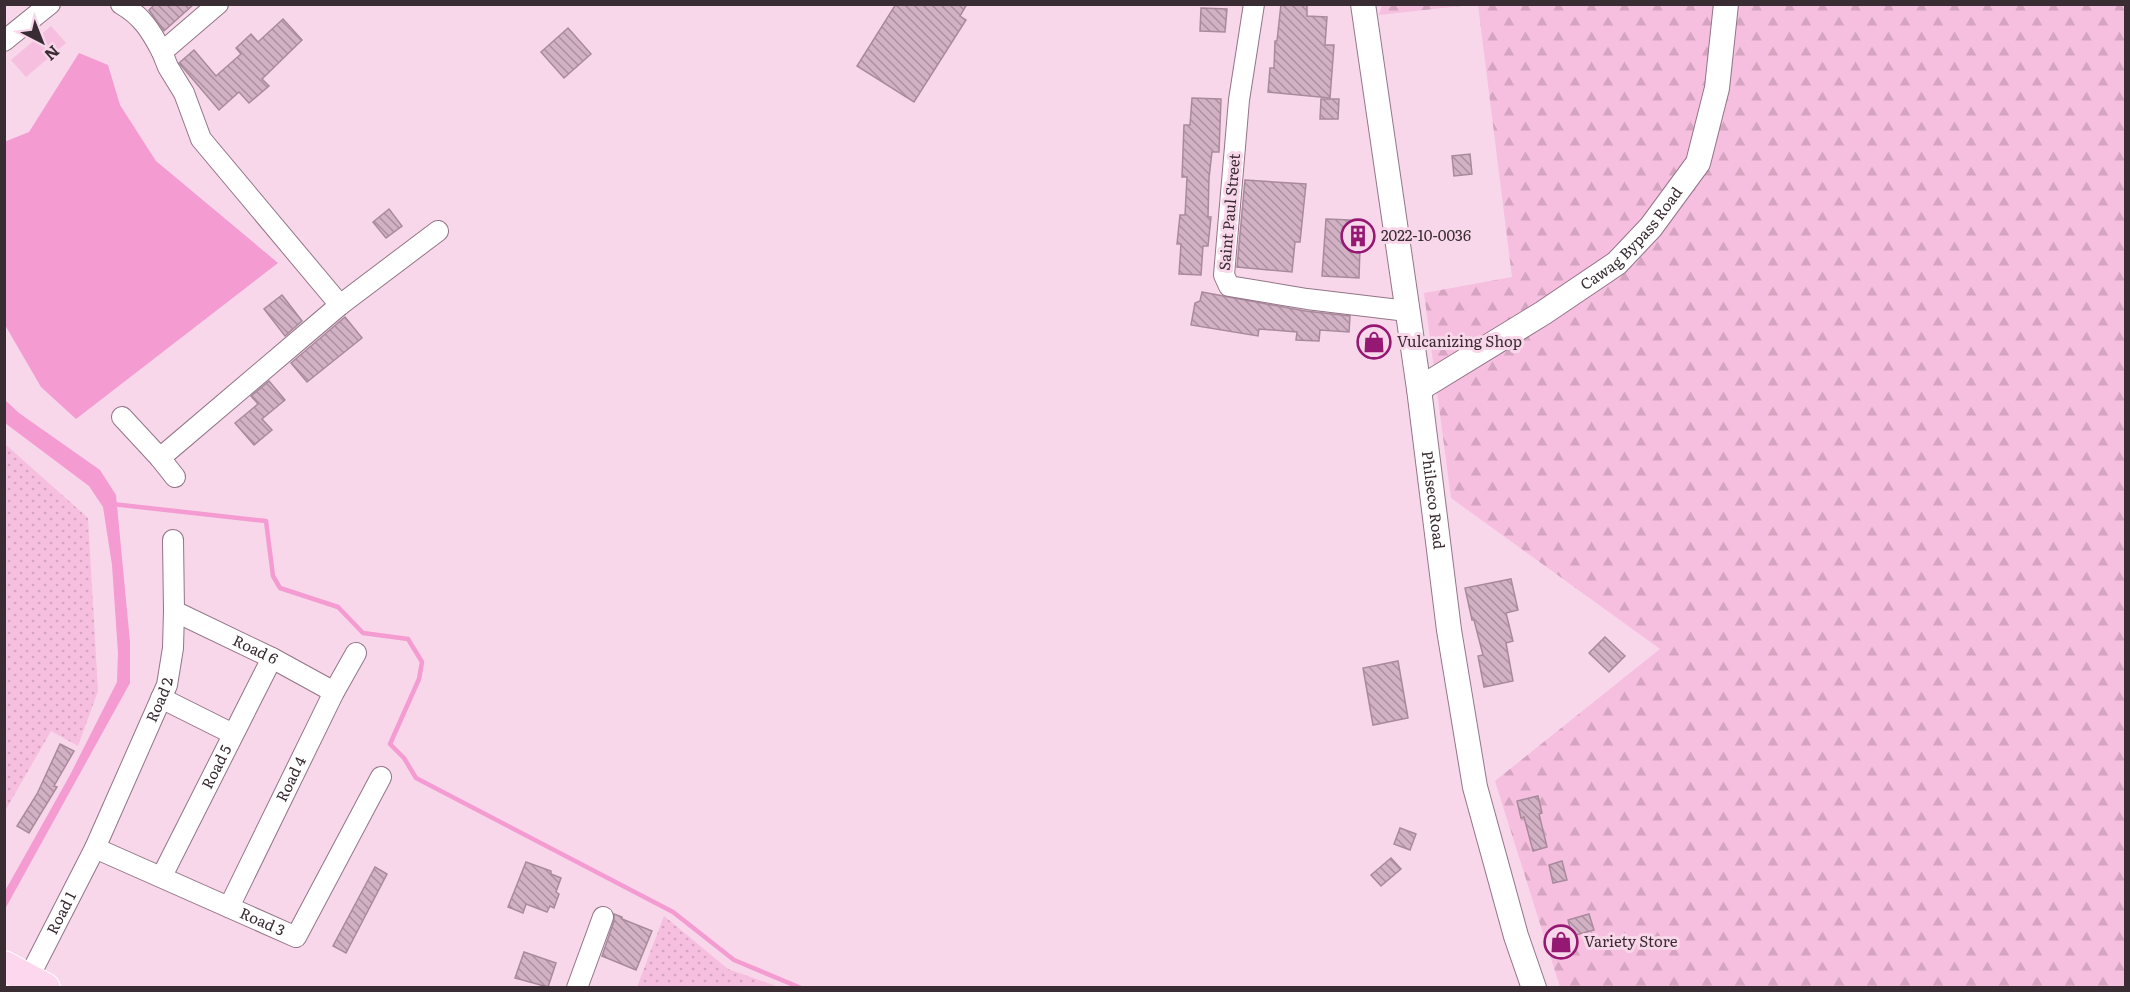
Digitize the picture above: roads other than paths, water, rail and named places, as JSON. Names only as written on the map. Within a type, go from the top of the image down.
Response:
[{"type":"street","points":[[4,40],[26,26],[50,4]]},
{"type":"street","points":[[121,4],[141,18],[149,27],[168,67],[184,93],[201,139],[340,305]]},
{"type":"street","points":[[162,52],[218,4]]},
{"type":"street","name":"Saint Paul Street","points":[[1254,4],[1239,100],[1224,275],[1226,282],[1229,286],[1307,299],[1407,311]]},
{"type":"street","name":"Philseco Road","points":[[1363,4],[1419,389],[1449,630],[1475,787],[1516,936],[1534,987]]},
{"type":"street","name":"Cawag Bypass Road","points":[[1419,389],[1579,290],[1617,263],[1651,227],[1698,164],[1717,88],[1726,4]]},
{"type":"street","points":[[160,458],[340,305],[438,231]]},
{"type":"street","points":[[122,417],[175,477]]},
{"type":"street","name":"Road 2","points":[[95,848],[167,685],[173,648],[172,540]]},
{"type":"street","name":"Road 6","points":[[174,611],[272,658],[334,692]]},
{"type":"street","name":"Road 4","points":[[229,907],[334,692],[356,653]]},
{"type":"street","name":"Road 5","points":[[162,876],[272,658]]},
{"type":"street","points":[[161,698],[233,734]]},
{"type":"street","name":"Road 3","points":[[95,848],[296,937],[381,777]]},
{"type":"street","name":"Road 1","points":[[26,978],[95,848]]},
{"type":"street","points":[[577,987],[603,917]]},
{"type":"waterway","points":[[112,504],[266,521],[273,576],[280,588],[338,607],[363,633],[408,639],[422,662],[419,679],[390,744],[404,758],[416,778],[673,912],[734,960],[801,988]]},
{"type":"place","name":"2022-10-0036","points":[[1358,236]]},
{"type":"place","name":"Vulcanizing Shop","points":[[1374,342]]},
{"type":"place","name":"Variety Store","points":[[1561,942]]}]
